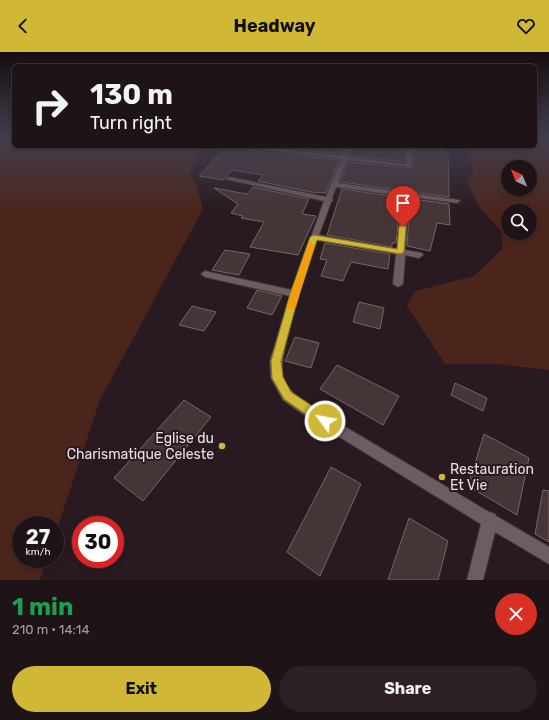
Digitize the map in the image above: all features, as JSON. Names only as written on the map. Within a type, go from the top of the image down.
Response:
[{"type":"street","points":[[342,163],[330,200],[314,237],[295,294],[276,361],[277,378],[287,396],[311,413],[490,519],[549,556]]},
{"type":"street","points":[[385,163],[409,166],[409,163]]},
{"type":"street","points":[[229,179],[330,200]]},
{"type":"street","points":[[335,185],[457,201]]},
{"type":"street","points":[[398,284],[404,215]]},
{"type":"street","points":[[314,237],[419,255]]},
{"type":"street","points":[[205,274],[295,294]]},
{"type":"street","points":[[475,580],[490,519]]},
{"type":"shaded area","points":[[0,163],[195,163],[190,175],[196,185],[203,209],[100,400],[61,516],[12,516],[12,568],[44,568],[40,580],[0,580]]},
{"type":"shaded area","points":[[472,163],[501,163],[501,196],[537,196],[537,163],[549,163],[549,370],[496,364],[445,364],[407,306],[415,291],[474,276],[503,248],[502,240],[537,240],[537,204],[501,204],[501,231],[479,207],[467,182],[474,167]]},
{"type":"building","points":[[211,163],[338,163],[326,193],[311,192],[258,181],[263,175],[232,170],[223,180],[199,176]]},
{"type":"building","points":[[348,163],[412,168],[412,163],[448,163],[449,197],[340,182]]},
{"type":"building","points":[[253,187],[309,199],[302,214],[316,216],[298,255],[250,247],[264,222],[241,218],[243,216],[231,213],[238,204],[214,188],[247,194]]},
{"type":"building","points":[[342,189],[449,204],[450,225],[437,223],[430,251],[407,246],[409,215],[405,212],[399,215],[396,243],[392,243],[392,247],[327,235]]},
{"type":"building","points":[[325,243],[390,254],[388,269],[351,262],[343,281],[321,276],[327,260],[320,259]]},
{"type":"building","points":[[225,250],[250,254],[239,275],[212,270]]},
{"type":"building","points":[[257,290],[282,296],[272,315],[247,308]]},
{"type":"building","points":[[359,302],[384,308],[380,329],[353,322]]},
{"type":"building","points":[[192,306],[216,312],[204,331],[179,325]]},
{"type":"building","points":[[295,337],[319,343],[311,368],[285,361]]},
{"type":"building","points":[[337,365],[399,396],[383,425],[320,389]]},
{"type":"building","points":[[455,383],[487,398],[483,411],[451,395]]},
{"type":"building","points":[[184,400],[211,417],[143,501],[114,478]]},
{"type":"building","points":[[484,434],[529,458],[517,515],[468,486]]},
{"type":"building","points":[[331,467],[361,484],[320,576],[287,552]]},
{"type":"building","points":[[543,490],[549,491],[549,542],[535,534]]},
{"type":"building","points":[[409,518],[448,541],[438,580],[388,580]]},
{"type":"slow traffic","points":[[291,306],[311,245]]},
{"type":"place","name":"Eglise du Charismatique Celeste","points":[[222,446]]},
{"type":"place","name":"Restauration Et Vie","points":[[442,477]]},
{"type":"route","points":[[325,421],[287,396],[277,378],[276,361],[295,294],[314,237],[401,252],[403,227]]}]
